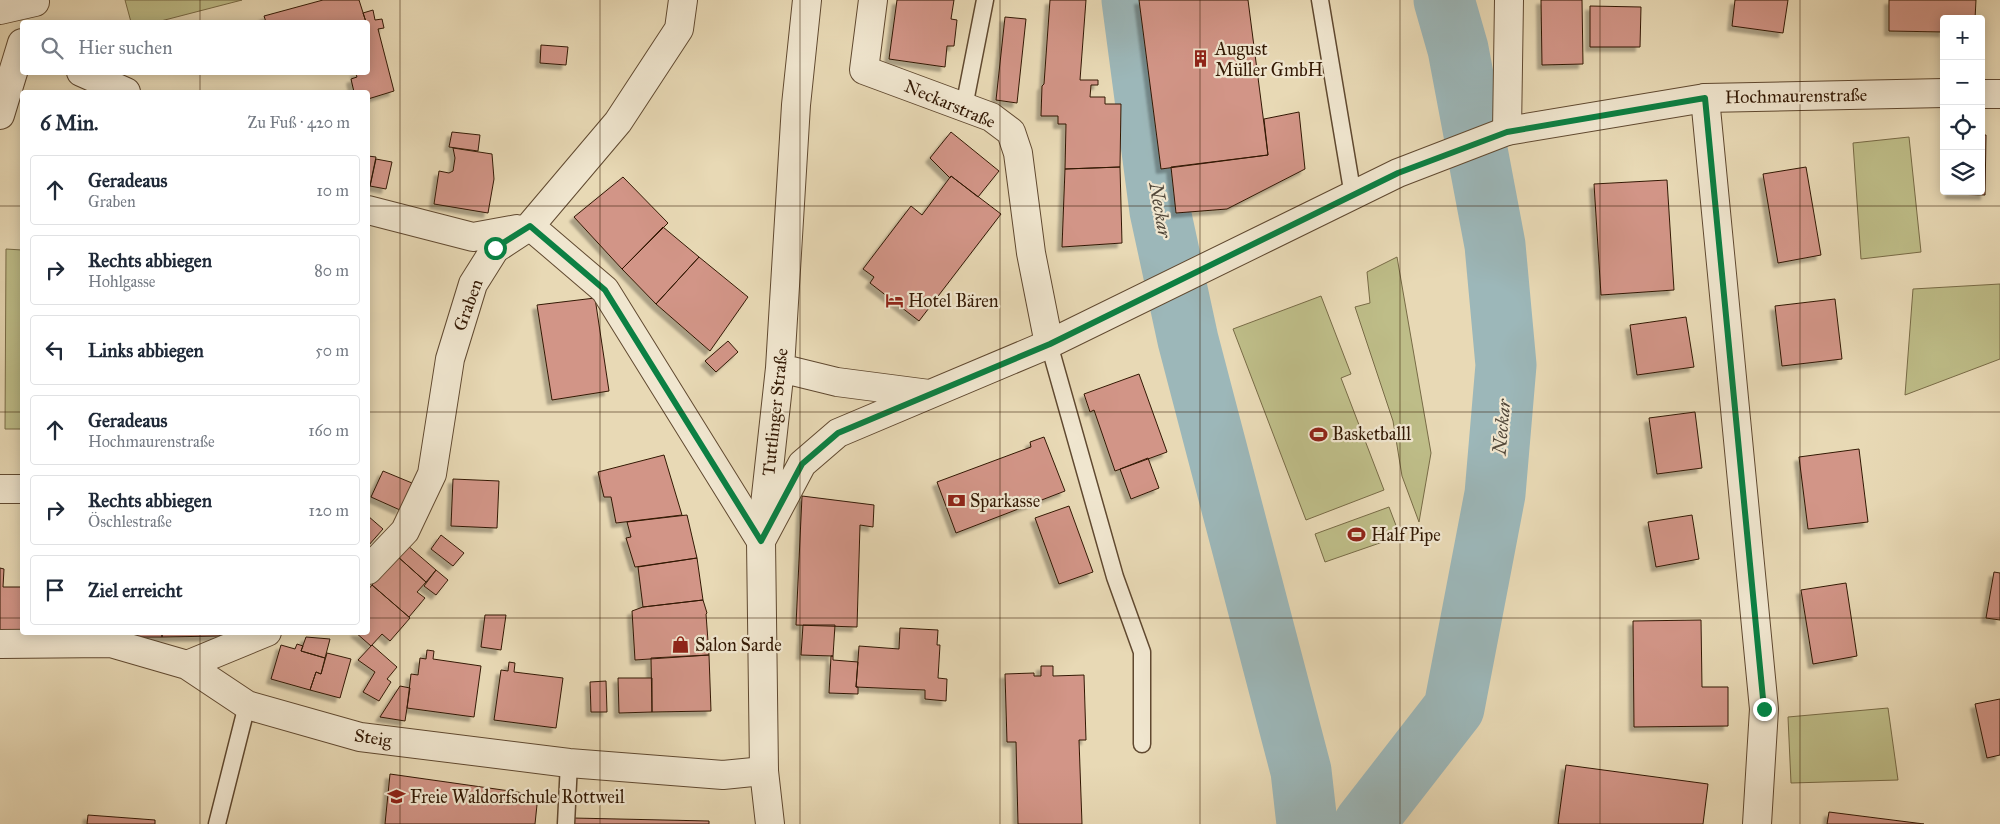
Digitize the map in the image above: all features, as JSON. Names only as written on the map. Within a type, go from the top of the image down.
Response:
[{"type":"street","name":"Graben","points":[[370,568],[405,531],[432,474],[450,359],[473,284],[495,248],[530,226],[618,122],[679,29],[683,0]]},
{"type":"street","name":"Tuttlinger Straße","points":[[770,824],[764,771],[761,541],[780,368],[796,105],[807,0]]},
{"type":"street","name":"Neckarstraße","points":[[873,0],[864,70],[991,118],[1011,132],[1018,153],[1031,253],[1050,344]]},
{"type":"street","points":[[1507,132],[1508,0]]},
{"type":"street","points":[[0,10],[36,12]]},
{"type":"street","points":[[0,115],[20,50]]},
{"type":"street","points":[[88,75],[122,90]]},
{"type":"street","name":"Hochmaurenstraße","points":[[780,368],[836,382],[930,394],[1050,344],[1101,320],[1398,173],[1507,132],[1705,98],[1940,93]]},
{"type":"street","points":[[1985,94],[2000,94]]},
{"type":"street","points":[[1705,98],[1764,709],[1757,824]]},
{"type":"street","points":[[370,211],[474,237],[530,226],[605,290],[761,541]]},
{"type":"street","points":[[761,541],[802,464],[838,433],[930,394]]},
{"type":"street","points":[[0,489],[20,489]]},
{"type":"street","points":[[187,665],[260,635]]},
{"type":"street","name":"Steig","points":[[0,644],[111,643],[187,665],[246,705],[360,738],[569,763],[723,776],[764,771]]},
{"type":"lane","points":[[964,107],[985,0]]},
{"type":"lane","points":[[1320,0],[1353,196]]},
{"type":"lane","points":[[1050,344],[1115,577],[1142,652],[1142,744]]},
{"type":"lane","points":[[217,824],[246,705]]},
{"type":"lane","points":[[566,824],[569,763]]},
{"type":"shaded area","points":[[125,0],[242,0],[165,20],[130,20]]},
{"type":"shaded area","points":[[1909,137],[1921,252],[1861,259],[1853,143]]},
{"type":"shaded area","points":[[6,249],[20,250],[20,429],[5,429]]},
{"type":"shaded area","points":[[1397,257],[1431,453],[1419,522],[1402,476],[1393,421],[1355,307],[1370,303],[1367,272]]},
{"type":"shaded area","points":[[2000,284],[2000,359],[1905,395],[1913,289]]},
{"type":"shaded area","name":"Basketballl","points":[[1321,296],[1351,374],[1341,378],[1384,490],[1306,520],[1233,329]]},
{"type":"shaded area","name":"Half Pipe","points":[[1389,507],[1400,536],[1325,562],[1315,534]]},
{"type":"shaded area","points":[[1888,708],[1898,780],[1791,783],[1788,717]]},
{"type":"building","points":[[323,0],[359,0],[365,20],[265,20],[264,16]]},
{"type":"building","points":[[897,0],[954,0],[951,19],[957,20],[954,46],[947,46],[945,67],[889,59]]},
{"type":"building","points":[[1050,0],[1086,0],[1080,80],[1098,80],[1098,85],[1091,85],[1090,97],[1105,97],[1105,104],[1121,104],[1120,167],[1065,169],[1066,124],[1058,124],[1058,116],[1041,116]]},
{"type":"building","name":"August Müller GmbH","points":[[1139,0],[1248,0],[1268,155],[1161,169]]},
{"type":"building","points":[[1541,0],[1582,0],[1583,64],[1542,65]]},
{"type":"building","points":[[1735,0],[1788,0],[1783,33],[1732,26]]},
{"type":"building","points":[[1889,0],[1976,0],[1975,15],[1940,15],[1940,32],[1889,31]]},
{"type":"building","points":[[1590,6],[1641,7],[1640,47],[1590,47]]},
{"type":"building","points":[[373,10],[375,20],[382,19],[384,28],[378,29],[394,91],[370,98],[370,90],[354,90],[351,79],[357,77],[356,75],[370,75],[370,20],[365,20],[363,13]]},
{"type":"building","points":[[1005,17],[1026,19],[1017,103],[996,100]]},
{"type":"building","points":[[541,45],[568,47],[566,65],[540,63]]},
{"type":"building","points":[[1299,112],[1305,169],[1227,209],[1176,213],[1171,167],[1268,155],[1264,119]]},
{"type":"building","points":[[452,132],[480,135],[478,151],[449,147]]},
{"type":"building","points":[[951,132],[999,171],[978,197],[951,176],[950,178],[930,158]]},
{"type":"building","points":[[1985,135],[1986,135],[1985,195]]},
{"type":"building","points":[[453,148],[492,154],[494,179],[488,213],[434,204],[439,171],[449,173],[453,171],[455,158]]},
{"type":"building","points":[[370,156],[376,157],[370,186]]},
{"type":"building","points":[[376,159],[392,162],[386,189],[370,186]]},
{"type":"building","points":[[1120,167],[1122,243],[1062,247],[1065,169]]},
{"type":"building","points":[[1806,167],[1821,255],[1778,263],[1763,174]]},
{"type":"building","points":[[951,176],[1001,214],[919,321],[870,283],[874,277],[863,269],[911,206],[922,215]]},
{"type":"building","points":[[623,177],[668,223],[622,269],[574,217]]},
{"type":"building","points":[[1667,180],[1674,290],[1601,295],[1594,184]]},
{"type":"building","points":[[663,227],[699,257],[656,304],[622,269]]},
{"type":"building","points":[[699,257],[748,297],[710,351],[656,304]]},
{"type":"building","points":[[595,298],[609,391],[552,400],[537,305]]},
{"type":"building","points":[[1835,299],[1842,359],[1782,366],[1775,306]]},
{"type":"building","points":[[1686,317],[1694,367],[1637,375],[1630,325]]},
{"type":"building","points":[[728,341],[738,352],[716,372],[705,361]]},
{"type":"building","points":[[1139,374],[1167,452],[1115,471],[1094,410],[1090,412],[1084,394]]},
{"type":"building","points":[[1695,412],[1702,468],[1657,474],[1649,418]]},
{"type":"building","points":[[1044,437],[1065,491],[956,533],[937,482],[1031,447],[1030,442]]},
{"type":"building","points":[[1859,449],[1868,522],[1808,529],[1799,457]]},
{"type":"building","points":[[664,455],[682,515],[616,523],[611,497],[604,497],[598,472]]},
{"type":"building","points":[[1148,458],[1159,488],[1131,499],[1120,469]]},
{"type":"building","points":[[383,471],[412,483],[400,510],[371,497]]},
{"type":"building","points":[[453,479],[499,481],[497,528],[451,526]]},
{"type":"building","points":[[802,496],[874,505],[873,527],[860,525],[857,627],[796,625]]},
{"type":"building","points":[[1069,506],[1093,572],[1059,584],[1035,518]]},
{"type":"building","points":[[687,515],[697,558],[635,567],[626,538],[631,537],[627,522]]},
{"type":"building","points":[[1692,515],[1699,559],[1656,567],[1648,522]]},
{"type":"building","points":[[370,518],[383,529],[370,544]]},
{"type":"building","points":[[441,535],[464,553],[453,566],[431,549]]},
{"type":"building","points":[[407,545],[436,570],[426,582],[397,556]]},
{"type":"building","points":[[397,556],[426,582],[417,592],[425,598],[409,617],[372,585]]},
{"type":"building","points":[[697,558],[703,600],[643,607],[638,567]]},
{"type":"building","points":[[0,568],[4,569],[3,587],[20,587],[20,631],[0,630]]},
{"type":"building","points":[[436,570],[448,580],[436,595],[424,586]]},
{"type":"building","points":[[1994,572],[2000,573],[2000,620],[1986,618]]},
{"type":"building","points":[[1846,583],[1857,656],[1813,664],[1801,590]]},
{"type":"building","points":[[372,585],[410,618],[390,641],[382,634],[371,646],[358,635],[370,635],[370,588]]},
{"type":"building","points":[[703,600],[707,613],[709,655],[635,660],[632,611],[643,607]]},
{"type":"building","points":[[485,615],[506,615],[501,650],[481,647]]},
{"type":"building","points":[[1701,620],[1702,687],[1728,687],[1728,726],[1634,727],[1633,621]]},
{"type":"building","points":[[803,625],[835,625],[833,656],[801,655]]},
{"type":"building","points":[[900,628],[938,630],[937,645],[940,645],[938,678],[947,679],[946,701],[925,699],[925,690],[856,687],[859,646],[899,649]]},
{"type":"building","points":[[120,635],[162,635],[162,637],[120,637]]},
{"type":"building","points":[[162,635],[220,635],[220,636],[162,637]]},
{"type":"building","points":[[306,637],[330,639],[325,658],[301,651]]},
{"type":"building","points":[[297,644],[303,646],[301,651],[325,658],[321,674],[316,672],[310,690],[271,679],[281,645],[295,649]]},
{"type":"building","points":[[372,645],[397,667],[387,679],[391,682],[379,701],[363,692],[375,672],[358,660]]},
{"type":"building","points":[[427,650],[434,651],[433,659],[481,666],[474,717],[407,708],[411,674],[418,675],[420,658],[426,659]]},
{"type":"building","points":[[327,653],[351,659],[340,698],[310,690],[316,672],[321,674]]},
{"type":"building","points":[[709,655],[711,711],[652,712],[651,658]]},
{"type":"building","points":[[831,656],[833,656],[833,660],[858,662],[856,687],[858,687],[858,694],[829,693]]},
{"type":"building","points":[[509,662],[515,663],[514,672],[563,678],[556,728],[494,720],[501,670],[508,671]]},
{"type":"building","points":[[1041,666],[1053,666],[1053,676],[1084,675],[1086,740],[1079,740],[1082,824],[1018,824],[1016,742],[1007,742],[1005,674],[1034,673],[1034,676],[1041,676]]},
{"type":"building","points":[[618,678],[652,678],[652,712],[619,713]]},
{"type":"building","points":[[606,681],[607,712],[591,712],[590,682]]},
{"type":"building","points":[[400,686],[410,688],[405,721],[380,717]]},
{"type":"building","points":[[2000,699],[2000,755],[1987,758],[1975,704]]},
{"type":"building","points":[[1566,765],[1708,784],[1703,824],[1558,824]]},
{"type":"building","points":[[390,774],[538,795],[535,824],[385,824]]},
{"type":"building","points":[[1829,812],[1924,824],[1827,824]]},
{"type":"building","points":[[88,815],[155,820],[155,824],[87,824]]},
{"type":"building","points":[[573,818],[709,821],[709,824],[573,824]]},
{"type":"waterway","name":"Neckar","points":[[1132,0],[1160,211],[1188,340],[1301,771],[1307,824]]},
{"type":"waterway","name":"Neckar","points":[[1364,824],[1454,708],[1495,494],[1506,365],[1495,245],[1458,49],[1444,0]]},
{"type":"place","name":"August Müller GmbH","points":[[1201,59]]},
{"type":"place","name":"Hotel Bären","points":[[894,301]]},
{"type":"place","name":"Basketballl","points":[[1318,434]]},
{"type":"place","name":"Sparkasse","points":[[956,501]]},
{"type":"place","name":"Half Pipe","points":[[1357,535]]},
{"type":"place","name":"Salon Sarde","points":[[681,645]]},
{"type":"place","name":"Freie Waldorfschule Rottweil","points":[[396,797]]},
{"type":"route","points":[[495,248],[530,226],[605,290],[761,541],[802,464],[838,433],[1050,344],[1398,173],[1507,132],[1705,98],[1764,709]]}]
